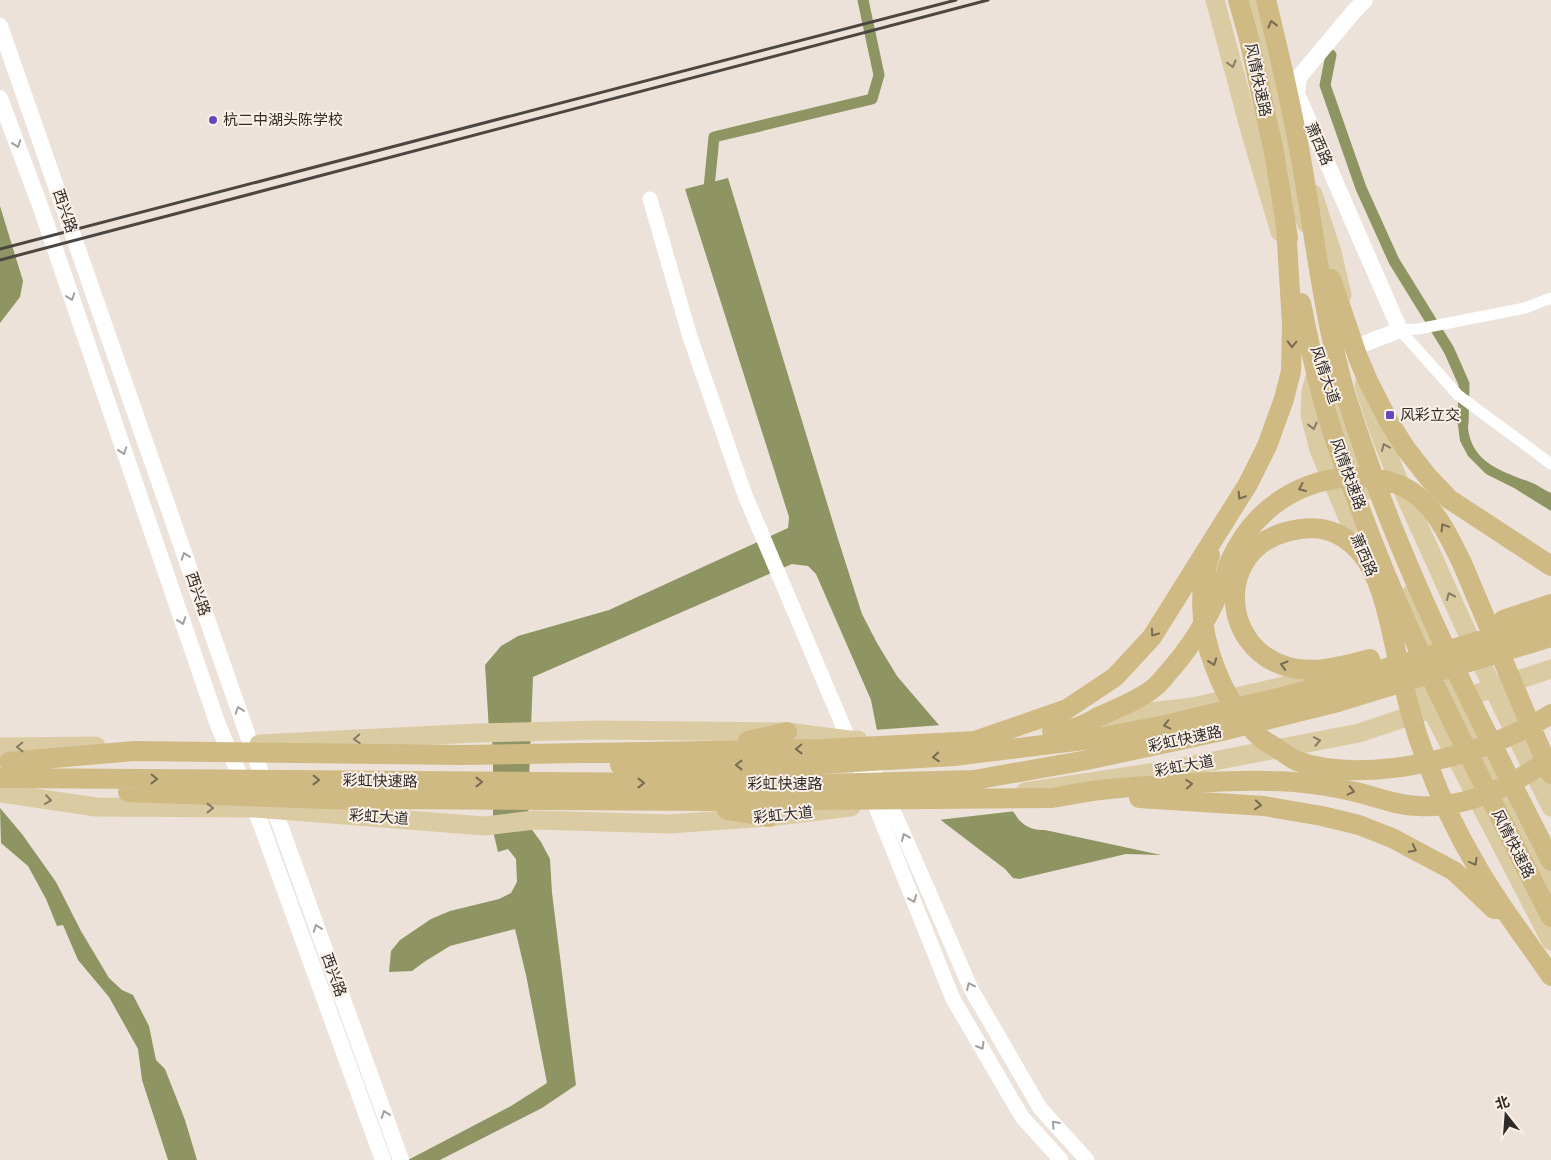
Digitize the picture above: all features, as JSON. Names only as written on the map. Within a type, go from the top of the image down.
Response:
[{"type":"highway","name":"风情快速路","points":[[1238,0],[1248,35],[1274,152],[1306,329],[1329,422],[1367,528],[1424,665],[1544,916]]},
{"type":"highway","name":"风情快速路","points":[[1266,0],[1292,114],[1326,308],[1342,381],[1355,426],[1392,528],[1430,617],[1482,727],[1551,861]]},
{"type":"highway","points":[[1292,114],[1303,141],[1326,264],[1357,355],[1389,422],[1428,477],[1449,499],[1551,566]]},
{"type":"highway","points":[[976,741],[1067,710],[1115,677],[1152,637],[1248,484],[1267,446],[1284,399],[1290,370],[1292,325],[1286,225]]},
{"type":"highway","points":[[6,765],[134,751],[462,755],[822,749],[976,741],[1076,728],[1126,704],[1155,686],[1194,642],[1206,622],[1231,560],[1251,528],[1268,508],[1305,486],[1326,480],[1349,477],[1374,478],[1393,482],[1415,493],[1430,506],[1445,529],[1476,595],[1548,791]]},
{"type":"highway","points":[[1551,604],[1396,652],[1377,657],[1346,665],[1301,669],[1286,667],[1271,661],[1258,652],[1248,640],[1236,615],[1234,588],[1237,577],[1252,552],[1265,541],[1280,534],[1311,528],[1325,529],[1338,534],[1350,542],[1362,554],[1382,596],[1387,614],[1392,636],[1394,645],[1396,654],[1398,662],[1406,698],[1422,749],[1439,793],[1474,863],[1551,976]]},
{"type":"highway","points":[[1218,533],[1208,563],[1202,597],[1204,629],[1212,660],[1226,691],[1242,716],[1262,738],[1296,761],[1333,770],[1370,771],[1406,767],[1486,746],[1551,714]]},
{"type":"highway","points":[[1505,536],[1551,551]]},
{"type":"highway","name":"彩虹快速路","points":[[6,765],[647,766],[821,764],[954,756],[1091,739],[1161,726],[1296,693],[1551,620]]},
{"type":"highway","name":"彩虹快速路","points":[[6,765],[812,784],[974,780],[1087,760],[1257,723],[1338,702],[1551,638]]},
{"type":"highway","points":[[372,753],[423,743],[751,741],[787,732]]},
{"type":"highway","points":[[1052,798],[1102,790],[1225,781],[1272,781],[1327,786],[1395,803],[1438,806],[1488,794],[1532,772],[1551,758]]},
{"type":"highway","points":[[6,765],[131,792],[371,799],[709,801],[1120,797],[1256,805],[1322,816],[1359,825],[1392,838],[1454,871],[1531,946]]},
{"type":"highway","points":[[371,799],[468,811],[698,812],[732,810],[769,818]]},
{"type":"main road","name":"风情大道","points":[[1215,0],[1250,134],[1319,361],[1351,449],[1432,647],[1530,850]]},
{"type":"main road","points":[[1250,0],[1332,252],[1352,348],[1376,424],[1412,512],[1468,636],[1509,721],[1548,791]]},
{"type":"main road","name":"萧西路","points":[[1365,0],[1299,77],[1297,94],[1400,330]]},
{"type":"main road","name":"西兴路","points":[[0,26],[251,744],[401,1160]]},
{"type":"main road","name":"西兴路","points":[[0,98],[42,211],[161,563],[226,745],[254,808],[383,1160]]},
{"type":"main road","points":[[1319,361],[1400,330]]},
{"type":"main road","name":"萧西路","points":[[1319,361],[1311,391],[1310,415],[1319,450],[1431,709],[1544,916],[1551,941]]},
{"type":"main road","points":[[1356,538],[1372,499]]},
{"type":"main road","points":[[6,765],[226,745],[476,733],[608,730],[787,732],[860,740],[957,733],[1193,707],[1289,685],[1432,647],[1551,610]]},
{"type":"main road","name":"彩虹大道","points":[[0,793],[96,807],[254,808],[484,826],[535,820],[669,824],[769,818],[882,803],[1010,794],[1162,771],[1359,733],[1551,669]]},
{"type":"main road","points":[[1530,850],[1544,916]]},
{"type":"main road","points":[[1530,850],[1551,893]]},
{"type":"street","points":[[650,199],[693,346],[745,495],[780,577],[860,740],[953,998],[1022,1118],[1061,1160]]},
{"type":"street","points":[[1400,330],[1442,325],[1525,308],[1551,298]]},
{"type":"street","points":[[1400,330],[1458,395],[1551,464]]},
{"type":"street","points":[[882,803],[971,989],[1040,1108],[1087,1160]]},
{"type":"shaded area","points":[[728,178],[862,614],[897,676],[1024,824],[1036,829],[1161,855],[1126,854],[1019,879],[1013,878],[1005,869],[942,821],[880,746],[871,700],[816,574],[808,566],[792,564],[533,677],[528,805],[530,827],[550,859],[552,893],[576,1085],[542,1108],[440,1160],[408,1160],[511,1106],[547,1083],[515,929],[450,946],[412,971],[389,972],[391,951],[400,940],[431,919],[450,911],[499,899],[511,893],[517,882],[516,859],[508,849],[498,852],[493,831],[493,746],[489,731],[485,665],[501,646],[518,636],[609,610],[788,528],[789,517],[685,189]]},
{"type":"shaded area","points":[[0,206],[23,281],[20,297],[0,323]]},
{"type":"shaded area","points":[[1459,405],[1468,411],[1469,434],[1472,444],[1478,453],[1502,471],[1533,483],[1551,493],[1551,511],[1514,488],[1486,474],[1468,456],[1460,441],[1457,417]]},
{"type":"shaded area","points":[[0,808],[22,834],[56,882],[81,931],[109,978],[122,990],[133,995],[149,1026],[156,1060],[165,1069],[185,1120],[197,1160],[168,1160],[142,1080],[138,1049],[109,997],[78,960],[63,925],[57,926],[46,899],[28,866],[1,843]]},
{"type":"pier","points":[[942,725],[1016,811],[938,820],[878,747],[874,730]]},
{"type":"waterway","points":[[708,198],[714,137],[872,99],[879,75],[863,0]]},
{"type":"waterway","points":[[1331,55],[1325,85],[1361,188],[1394,261],[1449,350],[1464,384],[1463,423]]},
{"type":"railway","points":[[0,249],[956,0]]},
{"type":"railway","points":[[0,260],[988,0]]},
{"type":"place","name":"杭二中湖头陈学校","points":[[213,120]]},
{"type":"place","name":"风彩立交","points":[[1390,415]]}]
